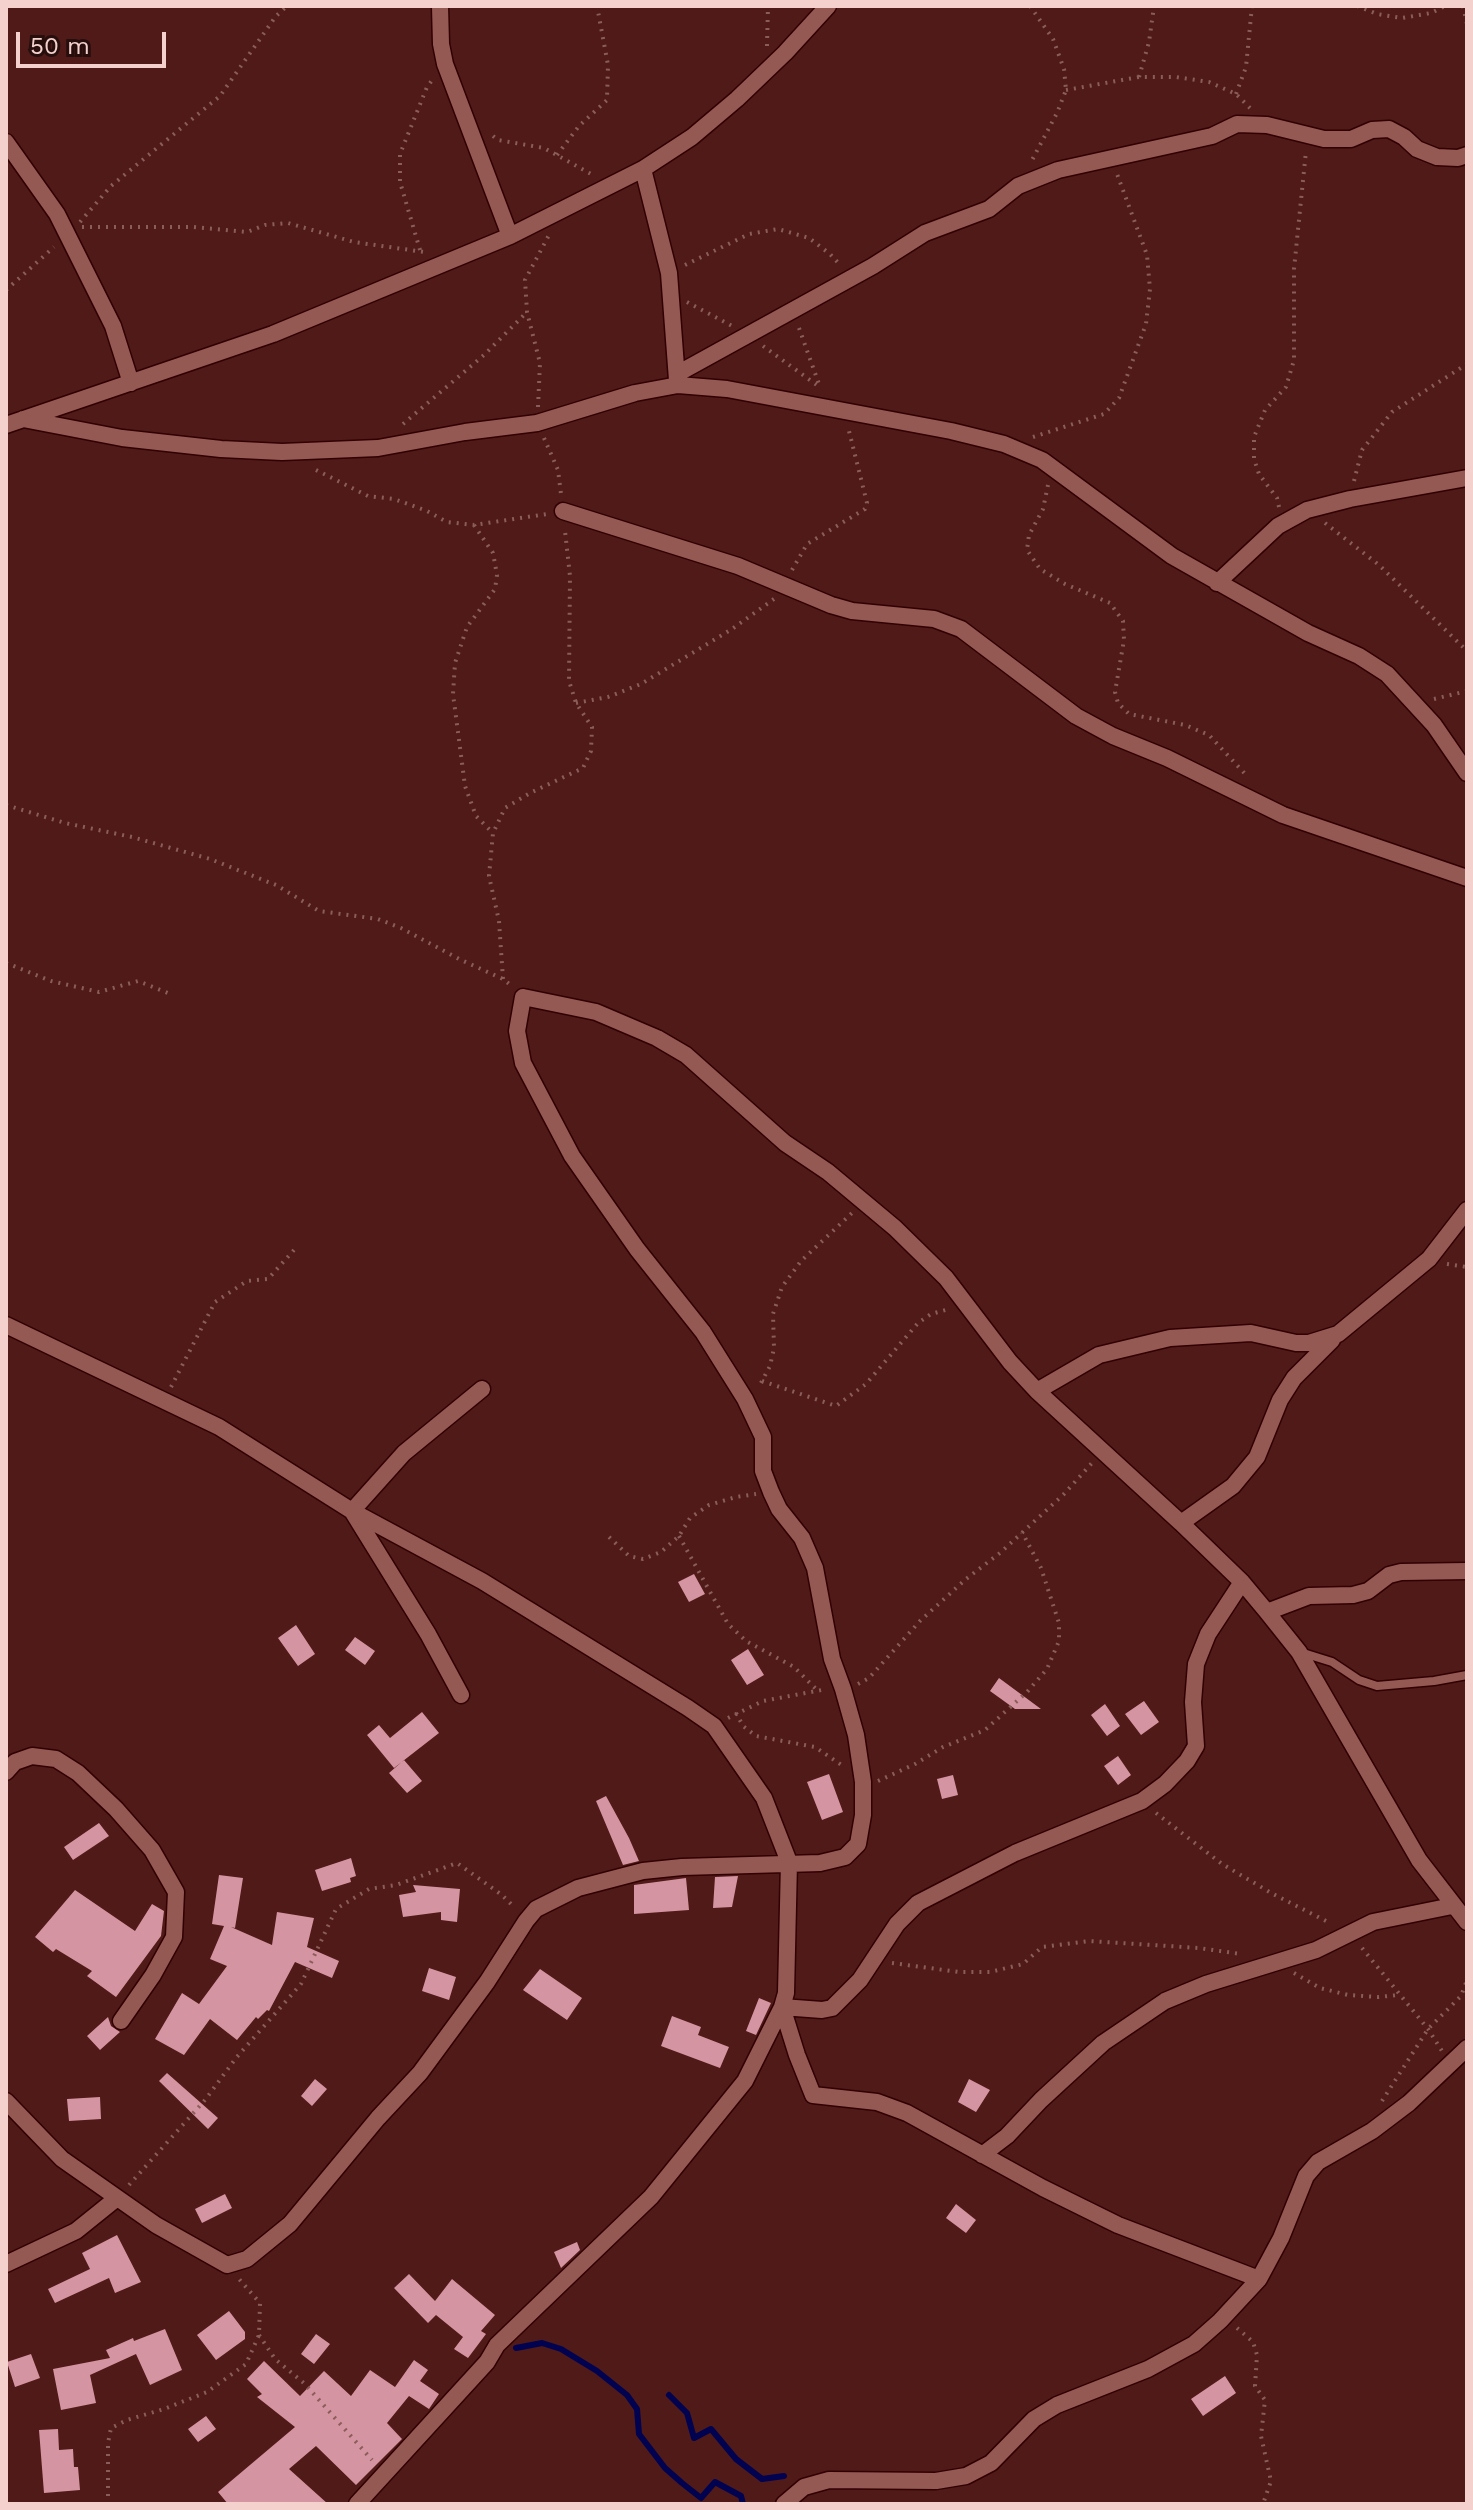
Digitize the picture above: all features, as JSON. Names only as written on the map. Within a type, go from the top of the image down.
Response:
[{"type":"street","points":[[440,6],[445,64],[510,236]]},
{"type":"street","points":[[6,425],[273,334],[510,236],[643,169],[692,137],[770,68],[828,6]]},
{"type":"street","points":[[23,419],[122,438],[282,452],[378,448],[537,423],[677,379],[925,233],[989,209],[1018,186],[1058,170],[1212,136],[1237,124],[1267,125],[1324,139],[1351,139],[1372,130],[1389,129],[1417,149],[1437,157],[1467,155]]},
{"type":"street","points":[[6,142],[57,214],[113,326],[131,383]]},
{"type":"street","points":[[643,169],[669,273],[677,379]]},
{"type":"street","points":[[677,379],[894,419],[1004,444],[1042,460],[1172,556],[1387,674],[1416,703],[1467,773]]},
{"type":"street","points":[[1217,583],[1278,526],[1307,510],[1467,478]]},
{"type":"street","points":[[563,511],[738,566],[831,605],[852,611],[934,619],[961,629],[1066,709],[1113,736],[1167,758],[1283,815],[1467,878]]},
{"type":"street","points":[[6,2101],[62,2159],[156,2225],[227,2265],[247,2259],[290,2224],[378,2118],[420,2073],[536,1909],[578,1888],[643,1871],[820,1863],[845,1857],[858,1844],[863,1815],[863,1782],[856,1735],[832,1659],[815,1568],[802,1538],[779,1509],[771,1492],[763,1471],[763,1437],[745,1399],[703,1332],[637,1249],[572,1156],[523,1063],[517,1031],[523,997],[596,1012],[657,1038],[686,1055],[785,1143],[828,1172],[895,1228],[946,1278],[1010,1362],[1037,1391],[1181,1523],[1242,1582],[1267,1612],[1299,1652],[1419,1860],[1467,1922]]},
{"type":"street","points":[[1181,1523],[1233,1486],[1257,1457],[1280,1400],[1294,1378],[1338,1334],[1429,1259],[1467,1210]]},
{"type":"street","points":[[6,1325],[219,1427],[352,1511],[567,1631],[714,1726],[764,1798],[789,1862],[786,1993],[745,2081],[690,2152],[620,2228],[497,2345],[487,2362],[357,2504]]},
{"type":"street","points":[[1037,1391],[1099,1355],[1170,1338],[1251,1333],[1309,1343],[1338,1334]]},
{"type":"street","points":[[352,1511],[404,1453],[482,1389]]},
{"type":"street","points":[[352,1511],[428,1634],[461,1695]]},
{"type":"street","points":[[1267,1612],[1309,1596],[1353,1595],[1368,1591],[1389,1575],[1401,1572],[1467,1571]]},
{"type":"street","points":[[782,2007],[832,2008],[860,1980],[897,1924],[918,1903],[1015,1853],[1142,1801],[1180,1769],[1196,1746],[1193,1702],[1196,1664],[1208,1634],[1242,1582]]},
{"type":"street","points":[[6,1772],[15,1762],[32,1756],[56,1759],[78,1773],[116,1809],[152,1850],[176,1892],[174,1937],[153,1975],[121,2021]]},
{"type":"street","points":[[982,2155],[1007,2136],[1041,2100],[1127,2025],[1165,2001],[1316,1950],[1373,1922],[1452,1906]]},
{"type":"street","points":[[782,2007],[813,2095],[877,2102],[907,2113],[1118,2225],[1259,2279]]},
{"type":"street","points":[[784,2504],[804,2487],[829,2480],[936,2481],[966,2476],[991,2463],[1034,2419],[1057,2405],[1148,2369],[1194,2344],[1259,2279],[1281,2238],[1306,2176],[1318,2162],[1372,2131],[1409,2103],[1467,2048]]},
{"type":"street","points":[[6,2264],[76,2231],[117,2198]]},
{"type":"lane","points":[[1299,1652],[1332,1662],[1359,1680],[1377,1686],[1467,1675]]},
{"type":"path","points":[[287,6],[276,16],[220,96],[111,186],[76,227],[194,227],[247,232],[265,225],[288,223],[354,242],[431,254]]},
{"type":"path","points":[[557,155],[579,126],[607,100],[608,65],[597,6]]},
{"type":"path","points":[[768,6],[770,68]]},
{"type":"path","points":[[1018,186],[1066,90],[1064,69],[1053,39],[1030,6]]},
{"type":"path","points":[[1139,77],[1149,42],[1154,6]]},
{"type":"path","points":[[1236,94],[1246,67],[1252,6]]},
{"type":"path","points":[[1357,6],[1377,14],[1402,18],[1431,13],[1445,6]]},
{"type":"path","points":[[1463,6],[1467,24]]},
{"type":"path","points":[[420,250],[400,182],[400,154],[427,87],[445,64]]},
{"type":"path","points":[[1066,90],[1139,77],[1176,77],[1209,82],[1236,94],[1267,125]]},
{"type":"path","points":[[464,117],[498,140],[544,148],[591,174]]},
{"type":"path","points":[[1278,526],[1277,498],[1259,474],[1254,459],[1254,437],[1265,410],[1286,387],[1294,360],[1294,269],[1308,134]]},
{"type":"path","points":[[1004,444],[1104,414],[1119,398],[1129,373],[1146,324],[1150,289],[1147,255],[1112,157]]},
{"type":"path","points":[[503,979],[499,921],[489,876],[493,833],[505,808],[583,768],[591,751],[592,727],[576,703],[569,681],[570,576],[563,511],[558,470],[537,423],[540,363],[527,312],[525,280],[555,225]]},
{"type":"path","points":[[669,273],[749,234],[778,229],[809,238],[830,254],[851,278]]},
{"type":"path","points":[[6,290],[67,235]]},
{"type":"path","points":[[576,703],[608,697],[641,684],[732,629],[789,587],[792,570],[807,544],[865,509],[867,503],[844,412],[820,387],[748,335],[672,295]]},
{"type":"path","points":[[791,311],[812,359],[820,387]]},
{"type":"path","points":[[378,448],[484,355],[527,312]]},
{"type":"path","points":[[1350,499],[1362,450],[1373,433],[1392,412],[1467,364]]},
{"type":"path","points":[[282,452],[368,496],[394,499],[447,522],[474,525],[563,511]]},
{"type":"path","points":[[1042,460],[1048,493],[1029,535],[1027,550],[1040,569],[1065,584],[1110,603],[1123,621],[1124,640],[1115,692],[1118,703],[1129,714],[1185,725],[1209,735],[1255,786]]},
{"type":"path","points":[[1307,510],[1379,565],[1467,651]]},
{"type":"path","points":[[474,525],[493,553],[497,575],[495,589],[467,627],[455,663],[453,694],[465,786],[476,816],[493,833]]},
{"type":"path","points":[[1416,703],[1467,691]]},
{"type":"path","points":[[6,805],[210,859],[276,885],[319,911],[378,919],[503,979],[523,997]]},
{"type":"path","points":[[6,963],[51,981],[99,992],[138,981],[168,993]]},
{"type":"path","points":[[745,1399],[762,1381],[770,1366],[774,1348],[773,1314],[782,1287],[801,1261],[864,1202]]},
{"type":"path","points":[[164,1400],[215,1302],[247,1281],[268,1279],[294,1250]]},
{"type":"path","points":[[762,1381],[836,1406],[866,1384],[918,1323],[931,1314],[947,1309],[970,1309]]},
{"type":"path","points":[[714,1726],[763,1701],[816,1689],[843,1689],[869,1678],[920,1621],[1064,1494],[1102,1452]]},
{"type":"path","points":[[609,1537],[629,1556],[643,1559],[661,1552],[679,1536],[690,1518],[709,1505],[771,1492]]},
{"type":"path","points":[[736,1713],[743,1726],[756,1736],[815,1747],[863,1782],[889,1778],[943,1747],[985,1730],[1047,1669],[1059,1641],[1059,1623],[1041,1568],[1022,1532]]},
{"type":"path","points":[[679,1536],[728,1624],[746,1641],[794,1667],[816,1689]]},
{"type":"path","points":[[1142,1801],[1222,1864],[1351,1934],[1428,2029]]},
{"type":"path","points":[[117,2198],[205,2100],[236,2058],[301,1984],[336,1909],[369,1889],[396,1885],[457,1863],[502,1895],[526,1921]]},
{"type":"path","points":[[873,1960],[916,1968],[990,1972],[1023,1964],[1042,1947],[1089,1941],[1199,1948],[1276,1962],[1320,1988],[1348,1995],[1399,1995]]},
{"type":"path","points":[[1372,2131],[1384,2097],[1428,2029],[1461,1996],[1467,1980]]},
{"type":"path","points":[[108,2504],[108,2443],[111,2428],[207,2392],[246,2364],[259,2335],[260,2303],[227,2265]]},
{"type":"path","points":[[1220,2321],[1240,2329],[1253,2342],[1257,2355],[1255,2386],[1265,2400],[1261,2436],[1271,2481],[1263,2504]]},
{"type":"path","points":[[259,2335],[275,2359],[305,2384],[384,2472]]},
{"type":"building","points":[[694,1574],[705,1594],[689,1602],[678,1582]]},
{"type":"building","points":[[296,1625],[315,1654],[298,1666],[278,1638]]},
{"type":"building","points":[[355,1637],[375,1651],[365,1665],[345,1650]]},
{"type":"building","points":[[748,1649],[764,1675],[747,1685],[731,1660]]},
{"type":"building","points":[[999,1678],[1041,1709],[1015,1709],[990,1691]]},
{"type":"building","points":[[1144,1701],[1159,1722],[1141,1735],[1125,1714]]},
{"type":"building","points":[[1105,1704],[1120,1726],[1107,1736],[1091,1715]]},
{"type":"building","points":[[422,1712],[439,1733],[394,1768],[367,1735],[379,1725],[390,1738]]},
{"type":"building","points":[[1118,1756],[1131,1775],[1118,1785],[1104,1766]]},
{"type":"building","points":[[404,1760],[422,1781],[407,1793],[389,1773]]},
{"type":"building","points":[[829,1774],[843,1812],[822,1820],[807,1782]]},
{"type":"building","points":[[953,1775],[958,1795],[942,1799],[937,1779]]},
{"type":"building","points":[[606,1796],[639,1861],[623,1865],[596,1801]]},
{"type":"building","points":[[99,1823],[109,1836],[73,1860],[64,1847]]},
{"type":"building","points":[[351,1858],[356,1876],[350,1878],[351,1882],[322,1891],[315,1870]]},
{"type":"building","points":[[219,1875],[243,1878],[235,1928],[231,1927],[272,1945],[277,1912],[314,1918],[307,1947],[339,1961],[332,1978],[295,1962],[269,2011],[258,2019],[256,2017],[237,2040],[210,2019],[184,2055],[155,2039],[182,1993],[199,2004],[227,1966],[210,1959],[224,1926],[212,1924]]},
{"type":"building","points":[[738,1876],[732,1907],[713,1908],[715,1877]]},
{"type":"building","points":[[686,1878],[689,1910],[634,1914],[634,1885]]},
{"type":"building","points":[[413,1885],[460,1889],[457,1922],[441,1920],[441,1912],[403,1917],[399,1895],[416,1892]]},
{"type":"building","points":[[75,1890],[135,1931],[152,1904],[164,1911],[161,1936],[116,1997],[87,1976],[92,1971],[56,1949],[53,1952],[35,1937]]},
{"type":"building","points":[[429,1968],[456,1977],[449,2000],[422,1991]]},
{"type":"building","points":[[540,1969],[582,1998],[567,2020],[523,1990]]},
{"type":"building","points":[[759,1998],[771,2003],[756,2035],[746,2031]]},
{"type":"building","points":[[672,2016],[701,2027],[698,2035],[729,2047],[720,2068],[661,2046]]},
{"type":"building","points":[[108,2017],[111,2026],[120,2032],[100,2050],[87,2036]]},
{"type":"building","points":[[167,2073],[218,2118],[208,2129],[159,2081]]},
{"type":"building","points":[[315,2079],[327,2089],[312,2106],[301,2096]]},
{"type":"building","points":[[969,2079],[990,2090],[976,2112],[958,2102]]},
{"type":"building","points":[[100,2097],[101,2119],[69,2121],[67,2099]]},
{"type":"building","points":[[225,2194],[232,2208],[202,2223],[195,2209]]},
{"type":"building","points":[[956,2204],[976,2220],[966,2233],[946,2218]]},
{"type":"building","points":[[117,2235],[141,2282],[115,2293],[109,2278],[55,2303],[48,2289],[90,2269],[82,2253]]},
{"type":"building","points":[[577,2242],[580,2250],[561,2268],[554,2252]]},
{"type":"building","points":[[409,2274],[435,2301],[452,2279],[495,2315],[481,2331],[486,2334],[468,2358],[454,2349],[463,2337],[436,2315],[428,2323],[394,2288]]},
{"type":"building","points":[[229,2311],[245,2332],[245,2339],[216,2360],[197,2335]]},
{"type":"building","points":[[165,2329],[182,2370],[150,2385],[136,2354],[90,2375],[96,2403],[61,2410],[53,2369],[110,2358],[106,2350]]},
{"type":"building","points":[[316,2334],[330,2344],[314,2364],[301,2354]]},
{"type":"building","points":[[31,2354],[40,2378],[15,2387],[7,2362]]},
{"type":"building","points":[[414,2360],[428,2370],[420,2381],[439,2394],[429,2409],[409,2396],[387,2423],[402,2439],[356,2485],[316,2446],[289,2469],[328,2504],[228,2504],[218,2492],[295,2427],[257,2397],[262,2394],[247,2379],[264,2361],[300,2396],[324,2371],[351,2396],[370,2370],[395,2387]]},
{"type":"building","points":[[1225,2376],[1236,2393],[1203,2416],[1191,2399]]},
{"type":"building","points":[[206,2416],[216,2429],[198,2442],[188,2429]]},
{"type":"building","points":[[58,2429],[59,2450],[73,2449],[80,2490],[44,2493],[39,2430]]},
{"type":"waterway","points":[[516,2348],[542,2343],[561,2349],[597,2371],[627,2395],[637,2409],[639,2434],[665,2468],[701,2498],[715,2482],[741,2496],[743,2504]]},
{"type":"waterway","points":[[669,2395],[687,2413],[694,2438],[711,2429],[736,2459],[762,2479],[784,2476]]}]
